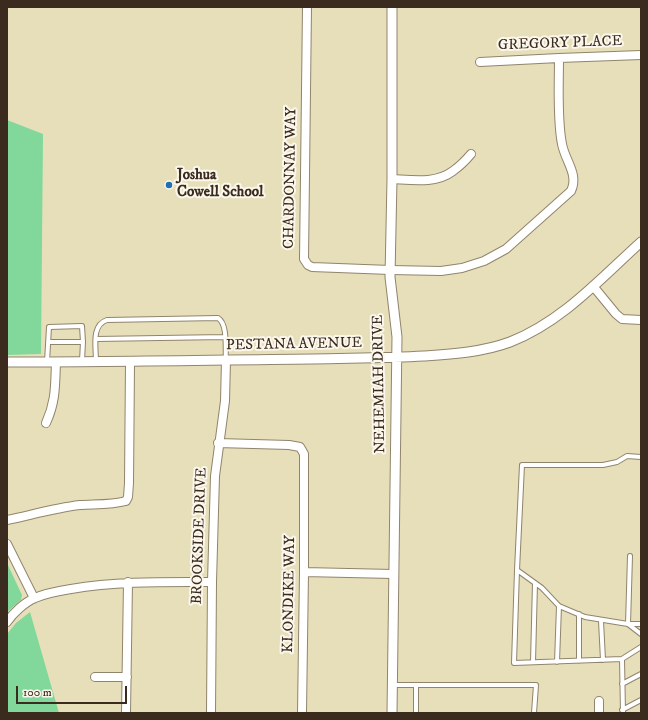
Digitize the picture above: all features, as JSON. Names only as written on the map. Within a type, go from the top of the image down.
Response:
[{"type":"street","name":"CHARDONNAY WAY","points":[[308,7],[304,259],[308,265],[317,268],[390,270]]},
{"type":"street","name":"NEHEMIAH DRIVE","points":[[392,7],[392,179],[390,288],[397,337],[392,713]]},
{"type":"street","name":"GREGORY PLACE","points":[[480,62],[641,56]]},
{"type":"street","points":[[390,270],[448,270],[462,268],[484,261],[512,244],[572,191],[574,185],[574,175],[562,145],[560,128],[559,58]]},
{"type":"street","points":[[392,179],[430,180],[442,177],[456,169],[472,154]]},
{"type":"street","name":"PESTANA AVENUE","points":[[7,362],[130,362],[397,358],[478,351],[510,342],[531,332],[561,313],[641,242]]},
{"type":"street","points":[[593,286],[616,314],[622,319],[641,320]]},
{"type":"street","name":"BROOKSIDE DRIVE","points":[[211,713],[214,476],[225,401],[226,360]]},
{"type":"street","points":[[46,423],[52,409],[55,389],[51,362]]},
{"type":"street","points":[[7,520],[80,505],[119,503],[126,501],[128,497],[129,468],[130,362]]},
{"type":"street","name":"KLONDIKE WAY","points":[[218,443],[289,445],[300,447],[304,454],[305,480],[302,711]]},
{"type":"street","points":[[7,544],[34,598]]},
{"type":"street","points":[[304,572],[393,574]]},
{"type":"street","points":[[7,622],[21,607],[34,598],[52,593],[91,586],[128,582],[212,582]]},
{"type":"street","points":[[126,713],[128,582]]},
{"type":"street","points":[[95,678],[127,677]]},
{"type":"street","points":[[599,701],[599,713]]},
{"type":"lane","points":[[96,362],[97,329],[99,324],[102,322],[107,320],[202,318],[218,318],[222,320],[225,327],[226,360]]},
{"type":"lane","points":[[51,362],[49,327],[82,326],[82,362]]},
{"type":"lane","points":[[96,339],[225,337]]},
{"type":"lane","points":[[49,342],[83,342]]},
{"type":"lane","points":[[641,457],[627,456],[617,462],[603,465],[522,465],[514,663],[622,660],[641,647]]},
{"type":"lane","points":[[628,624],[630,556]]},
{"type":"lane","points":[[517,570],[542,588],[559,606],[602,621],[641,624]]},
{"type":"lane","points":[[533,662],[535,583]]},
{"type":"lane","points":[[557,662],[559,606]]},
{"type":"lane","points":[[579,661],[580,614]]},
{"type":"lane","points":[[602,621],[604,660]]},
{"type":"lane","points":[[628,624],[641,634]]},
{"type":"lane","points":[[622,660],[622,712]]},
{"type":"lane","points":[[622,684],[641,674]]},
{"type":"lane","points":[[393,685],[536,685],[534,713]]},
{"type":"lane","points":[[416,685],[416,713]]},
{"type":"lane","points":[[622,712],[641,700]]},
{"type":"green space","points":[[7,120],[43,134],[41,354],[7,355]]},
{"type":"green space","points":[[7,563],[22,595],[21,600],[7,612]]},
{"type":"green space","points":[[30,612],[59,713],[7,713],[7,634],[16,623]]},
{"type":"place","name":"Joshua Cowell School","points":[[169,185]]}]
